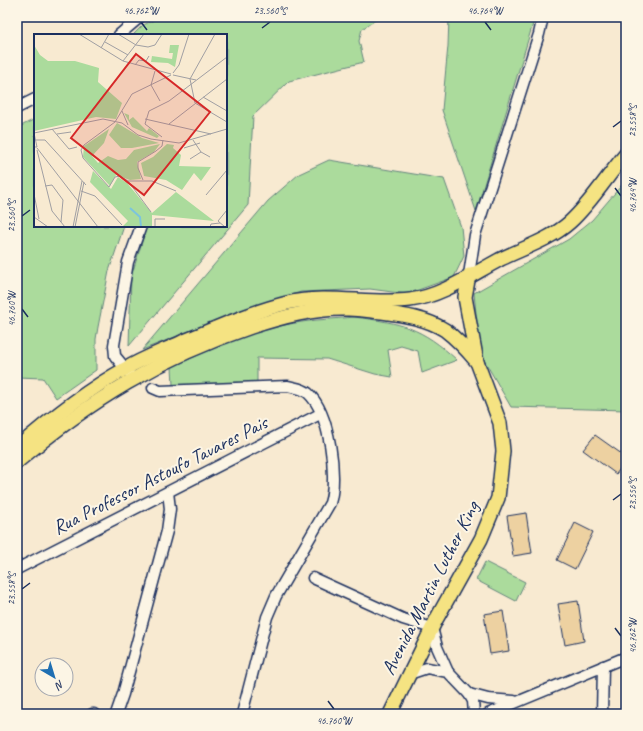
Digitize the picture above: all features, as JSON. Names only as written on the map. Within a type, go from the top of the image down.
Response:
[{"type":"main road","points":[[17,448],[74,403],[124,369],[204,333],[289,303],[324,299],[399,301],[427,297],[450,287],[469,275],[544,240],[569,222],[589,202],[626,154]]},
{"type":"main road","name":"Avenida Martin Luther King","points":[[390,714],[432,628],[481,539],[498,498],[503,451],[500,424],[477,362],[465,297],[469,275]]},
{"type":"main road","points":[[450,287],[460,292],[465,297]]},
{"type":"main road","points":[[424,321],[419,310],[421,303],[427,297]]},
{"type":"main road","name":"Avenida Martin Luther King","points":[[17,462],[72,419],[134,378],[197,346],[287,316],[348,309],[393,314],[424,321],[454,337],[477,362]]},
{"type":"main road","points":[[454,337],[464,336],[471,329]]},
{"type":"street","points":[[120,34],[140,17]]},
{"type":"street","points":[[469,275],[475,235],[530,64],[543,17]]},
{"type":"street","points":[[17,108],[34,100]]},
{"type":"street","points":[[134,378],[124,369],[115,356],[114,345],[128,262],[141,227]]},
{"type":"street","points":[[153,388],[160,391],[288,386],[299,388],[308,393],[320,414],[331,450],[333,494],[325,514],[276,596],[267,617],[242,714]]},
{"type":"street","name":"Rua Professor Astoufo Tavares Pais","points":[[17,569],[320,414]]},
{"type":"street","points":[[116,714],[123,694],[167,531],[170,509],[168,492]]},
{"type":"street","points":[[313,578],[403,619],[432,628],[437,647],[448,672],[469,694],[473,701],[474,714]]},
{"type":"street","points":[[488,714],[516,701],[626,658]]},
{"type":"street","points":[[602,714],[603,666]]},
{"type":"street","points":[[409,674],[427,668],[448,672]]},
{"type":"street","points":[[469,694],[488,699],[516,701]]},
{"type":"green space","points":[[161,17],[380,17],[362,29],[359,41],[364,62],[289,81],[253,116],[248,205],[129,346],[131,277],[147,227],[227,227],[227,34],[134,34],[143,25]]},
{"type":"green space","points":[[449,17],[535,17],[476,211],[442,110]]},
{"type":"green space","points":[[34,120],[34,227],[124,227],[109,271],[98,327],[96,339],[96,370],[56,398],[43,378],[17,377],[17,128]]},
{"type":"green space","points":[[329,160],[444,179],[461,227],[464,256],[454,277],[407,294],[370,289],[301,292],[256,305],[142,350],[268,201],[299,174]]},
{"type":"green space","points":[[626,180],[626,410],[511,407],[480,353],[474,293],[569,239],[592,220]]},
{"type":"green space","points":[[354,317],[410,328],[432,340],[457,360],[422,373],[418,351],[401,346],[388,350],[392,377],[375,374],[327,359],[257,358],[257,384],[173,385],[172,367],[236,340],[285,325],[315,320]]},
{"type":"green space","points":[[485,562],[525,582],[516,601],[476,580]]},
{"type":"building","points":[[595,435],[626,457],[626,461],[616,474],[583,450]]},
{"type":"building","points":[[526,513],[532,553],[513,556],[507,516]]},
{"type":"building","points":[[575,523],[593,532],[575,569],[557,560]]},
{"type":"building","points":[[578,601],[584,641],[565,645],[558,604]]},
{"type":"building","points":[[503,611],[509,651],[490,654],[484,614]]}]
